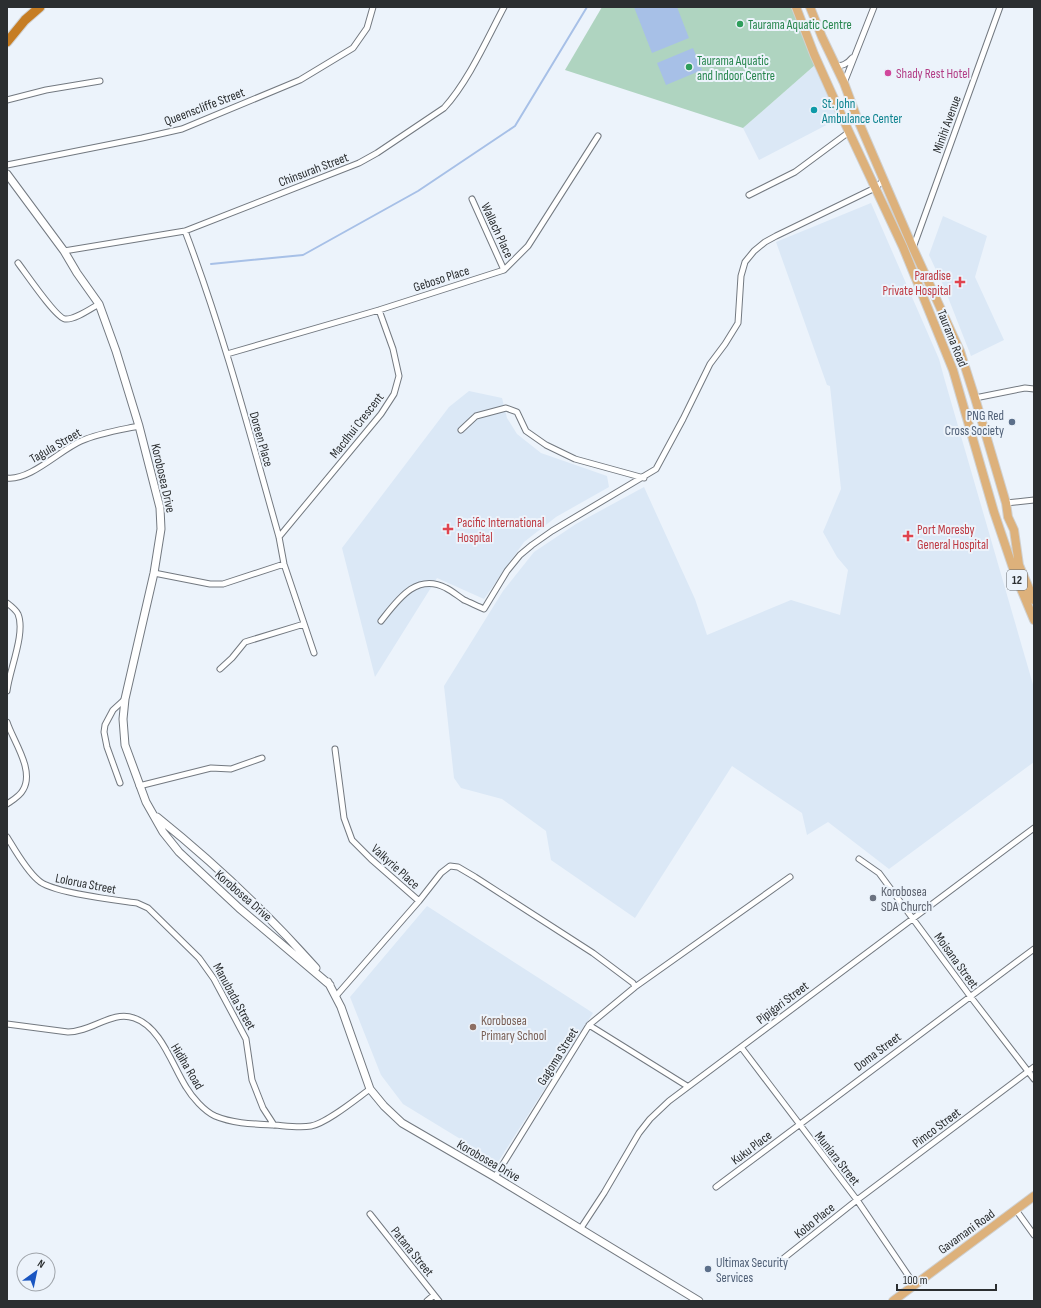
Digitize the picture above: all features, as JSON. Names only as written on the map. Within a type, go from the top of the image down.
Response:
[{"type":"highway","points":[[7,42],[25,20],[40,7]]},
{"type":"main road","name":"Taurama Road","points":[[796,7],[832,94],[903,248],[953,370],[994,512],[1016,577],[1034,620]]},
{"type":"main road","name":"Taurama Road","points":[[810,7],[913,248],[960,351],[1006,503],[1008,517],[1014,530],[1019,565],[1034,600]]},
{"type":"main road","points":[[832,94],[845,86]]},
{"type":"main road","name":"Korobosea Drive","points":[[8,176],[64,251],[77,273],[99,304],[116,351],[139,426],[160,508],[162,519],[154,573],[125,699],[123,719],[125,745],[139,786],[163,832],[170,842],[194,868],[330,985]]},
{"type":"main road","name":"Korobosea Drive","points":[[154,814],[196,850],[247,898],[307,958],[330,985],[341,1007],[370,1089],[384,1106],[402,1123],[581,1228],[700,1301]]},
{"type":"main road","name":"Gavamani Road","points":[[893,1301],[1034,1196]]},
{"type":"street","name":"Queenscliffe Street","points":[[7,165],[182,129],[300,80],[353,48],[367,28],[373,7]]},
{"type":"street","name":"Chinsurah Street","points":[[64,251],[185,231],[359,163],[377,153],[444,108],[459,89],[504,7]]},
{"type":"street","points":[[845,86],[855,54],[874,7]]},
{"type":"street","name":"Minihi Avenue","points":[[913,248],[1000,7]]},
{"type":"street","points":[[834,63],[837,66],[845,64],[849,62],[855,54]]},
{"type":"street","points":[[7,100],[46,90],[100,81]]},
{"type":"street","points":[[749,195],[795,172],[849,132]]},
{"type":"street","name":"Geboso Place","points":[[227,354],[379,310],[504,270],[528,246],[598,136]]},
{"type":"street","points":[[381,621],[399,598],[410,589],[427,583],[445,587],[464,600],[484,609],[507,571],[520,555],[532,545],[552,531],[644,478],[656,469],[683,420],[710,364],[738,323],[741,276],[745,262],[754,251],[765,242],[875,188],[884,180]]},
{"type":"street","name":"Wallach Place","points":[[472,199],[504,270]]},
{"type":"street","name":"Doreen Place","points":[[185,231],[202,275],[227,354],[278,537],[284,564],[314,653]]},
{"type":"street","points":[[18,263],[48,302],[62,317],[66,319],[82,314],[99,304]]},
{"type":"street","name":"Macdhui Crescent","points":[[278,537],[381,414],[394,394],[399,376],[393,349],[379,310]]},
{"type":"street","points":[[975,398],[1025,388],[1034,389]]},
{"type":"street","points":[[461,430],[476,416],[506,408],[517,412],[526,431],[546,445],[575,459],[644,478]]},
{"type":"street","name":"Tagula Street","points":[[7,478],[24,475],[37,469],[82,440],[139,426]]},
{"type":"street","points":[[1006,503],[1034,500]]},
{"type":"street","points":[[154,573],[210,584],[223,584],[284,564]]},
{"type":"street","points":[[7,603],[17,613],[20,625],[19,637],[7,691]]},
{"type":"street","points":[[220,669],[232,658],[245,642],[304,624]]},
{"type":"street","points":[[120,783],[104,732],[105,725],[113,710],[125,699]]},
{"type":"street","points":[[7,722],[22,756],[27,780],[23,791],[7,804]]},
{"type":"street","name":"Valkyrie Place","points":[[335,749],[344,818],[352,840],[371,859],[419,901],[336,996]]},
{"type":"street","points":[[139,786],[210,768],[231,769],[262,758]]},
{"type":"street","name":"Pipigari Street","points":[[581,1228],[604,1193],[639,1133],[650,1119],[687,1086],[1034,828]]},
{"type":"street","name":"Lolorua Street","points":[[7,837],[37,880],[43,884],[58,890],[137,903]]},
{"type":"street","name":"Moisana Street","points":[[859,859],[879,873],[970,996],[1034,1078]]},
{"type":"street","points":[[419,901],[441,873],[450,866],[458,867],[593,954],[623,975],[635,987]]},
{"type":"street","points":[[590,1025],[635,987],[790,877]]},
{"type":"street","name":"Manubada Street","points":[[137,903],[152,911],[199,958],[211,974],[246,1039],[252,1080],[264,1108],[274,1125]]},
{"type":"street","name":"Doma Street","points":[[798,1124],[1034,948]]},
{"type":"street","name":"Hidiha Road","points":[[7,1024],[76,1032],[117,1016],[133,1017],[149,1026],[159,1038],[186,1087],[204,1108],[215,1116],[234,1121],[254,1124],[311,1126],[323,1121],[370,1089]]},
{"type":"street","name":"Gagoma Street","points":[[495,1177],[590,1025],[687,1086]]},
{"type":"street","name":"Muniara Street","points":[[741,1047],[857,1200],[914,1284]]},
{"type":"street","name":"Pimco Street","points":[[857,1200],[1034,1066]]},
{"type":"street","name":"Kuku Place","points":[[716,1187],[798,1124]]},
{"type":"street","name":"Kobo Place","points":[[784,1258],[857,1200]]},
{"type":"street","points":[[1016,1210],[1034,1235]]},
{"type":"street","name":"Patana Street","points":[[370,1214],[439,1301]]},
{"type":"street","points":[[427,1301],[434,1295]]},
{"type":"shaded area","points":[[815,65],[838,119],[759,160],[743,128]]},
{"type":"shaded area","points":[[871,203],[939,359],[1034,688],[1034,762],[889,869],[828,822],[807,835],[802,813],[732,766],[635,918],[551,860],[546,831],[502,799],[461,788],[454,778],[444,686],[503,591],[534,552],[576,524],[644,487],[695,599],[707,635],[791,600],[840,615],[848,570],[837,557],[823,532],[841,489],[830,386],[827,385],[776,242]]},
{"type":"shaded area","name":"Paradise Private Hospital","points":[[943,216],[987,236],[975,277],[1004,340],[971,356],[944,287],[929,255]]},
{"type":"shaded area","name":"Pacific International Hospital","points":[[469,391],[502,398],[507,418],[517,434],[541,453],[607,476],[609,487],[556,517],[524,542],[484,599],[437,578],[375,677],[342,548],[449,407]]},
{"type":"shaded area","name":"Korobosea Primary School","points":[[427,906],[593,1013],[498,1162],[403,1104],[381,1075],[350,997]]},
{"type":"green space","name":"Taurama Aquatic and Indoor Centre","points":[[602,7],[791,7],[815,65],[743,128],[565,70]]},
{"type":"water","points":[[634,7],[677,7],[689,38],[652,53]]},
{"type":"water","points":[[693,48],[702,70],[666,85],[657,63]]},
{"type":"waterway","points":[[211,264],[303,255],[418,191],[515,126],[587,7]]},
{"type":"place","name":"Taurama Aquatic Centre","points":[[740,24]]},
{"type":"place","name":"Taurama Aquatic and Indoor Centre","points":[[689,67]]},
{"type":"place","name":"Shady Rest Hotel","points":[[888,73]]},
{"type":"place","name":"St. John Ambulance Center","points":[[814,110]]},
{"type":"place","name":"Paradise Private Hospital","points":[[960,282]]},
{"type":"place","name":"PNG Red Cross Society","points":[[1012,422]]},
{"type":"place","name":"Pacific International Hospital","points":[[448,529]]},
{"type":"place","name":"Port Moresby General Hospital","points":[[908,536]]},
{"type":"place","name":"Korobosea SDA Church","points":[[873,898]]},
{"type":"place","name":"Korobosea Primary School","points":[[473,1027]]},
{"type":"place","name":"Ultimax Security Services","points":[[708,1269]]}]
